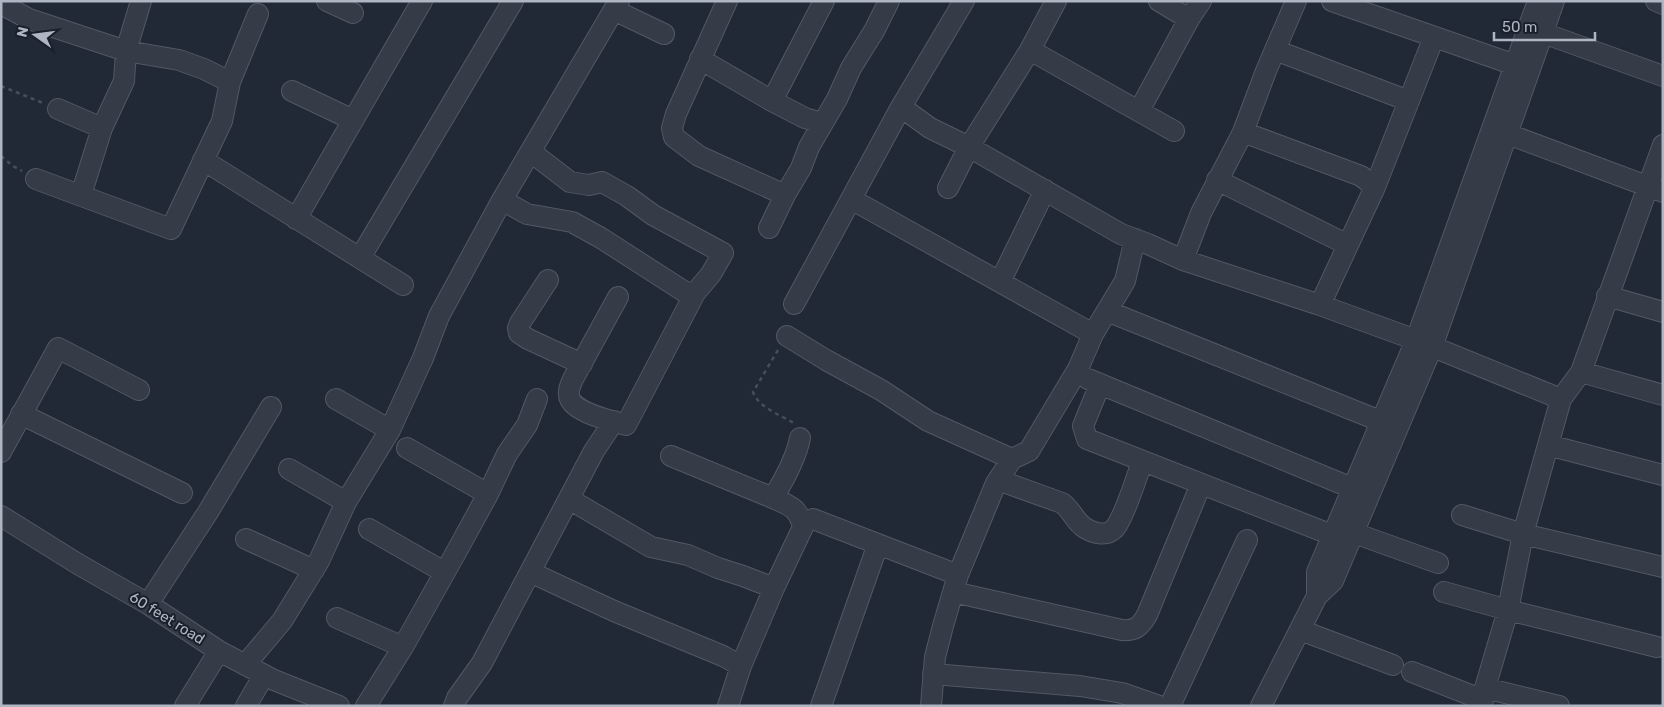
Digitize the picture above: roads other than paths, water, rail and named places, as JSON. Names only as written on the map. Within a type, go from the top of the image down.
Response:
[{"type":"street","points":[[81,196],[102,128],[124,81],[126,51],[141,1]]},
{"type":"street","points":[[327,1],[353,13]]},
{"type":"street","points":[[296,219],[422,1]]},
{"type":"street","points":[[360,258],[514,1]]},
{"type":"street","points":[[727,1],[676,114],[672,128],[674,137],[699,156],[785,195]]},
{"type":"street","points":[[772,102],[824,1]]},
{"type":"street","points":[[768,228],[801,168],[809,146],[837,99],[851,68],[874,31],[889,1]]},
{"type":"street","points":[[794,304],[901,107],[964,1]]},
{"type":"street","points":[[948,188],[969,147],[1030,50],[1056,1]]},
{"type":"street","points":[[1159,1],[1189,19]]},
{"type":"street","points":[[1139,111],[1200,1]]},
{"type":"street","points":[[1183,260],[1201,214],[1243,132],[1296,1]]},
{"type":"street","points":[[1332,1],[1515,65]]},
{"type":"street","points":[[1500,131],[1515,65],[1538,1]]},
{"type":"street","points":[[1260,706],[1317,596],[1333,581],[1354,533],[1500,131],[1543,34],[1554,1]]},
{"type":"street","points":[[1656,1],[1663,4]]},
{"type":"street","points":[[1,4],[29,19],[126,51],[179,60],[204,69],[230,82]]},
{"type":"street","points":[[245,665],[282,620],[314,570],[346,502],[390,430],[423,358],[439,316],[502,200],[616,6],[664,34]]},
{"type":"street","points":[[36,179],[171,229],[222,121],[230,82],[258,14]]},
{"type":"street","points":[[1543,34],[1663,76]]},
{"type":"street","points":[[1320,305],[1375,186],[1434,37]]},
{"type":"street","points":[[1030,50],[1174,131]]},
{"type":"street","points":[[1275,50],[1409,101]]},
{"type":"street","points":[[700,59],[772,102],[805,118],[822,123]]},
{"type":"street","points":[[292,91],[353,120]]},
{"type":"street","points":[[901,107],[930,128],[969,147],[1121,234],[1183,260],[1320,305],[1561,399]]},
{"type":"street","points":[[58,110],[102,128]]},
{"type":"street","points":[[1500,131],[1655,189]]},
{"type":"street","points":[[1243,132],[1361,176],[1375,186]]},
{"type":"street","points":[[1483,698],[1508,610],[1523,534],[1561,399],[1581,372],[1607,296],[1655,189],[1663,145]]},
{"type":"street","points":[[531,152],[570,182],[589,185],[602,182],[627,196],[653,215],[723,253],[711,274],[695,293],[626,426],[581,410],[572,404],[569,397],[569,390],[573,379],[618,297]]},
{"type":"street","points":[[203,160],[403,284]]},
{"type":"street","points":[[1217,180],[1348,245]]},
{"type":"street","points":[[1000,282],[1045,190]]},
{"type":"street","points":[[851,199],[1093,334]]},
{"type":"street","points":[[502,200],[527,214],[572,222],[601,238],[680,290],[690,294],[695,293]]},
{"type":"street","points":[[930,706],[933,674],[943,626],[955,584],[998,480],[1012,459],[1029,451],[1075,373],[1093,334],[1125,281],[1135,239]]},
{"type":"street","points":[[548,280],[520,323],[519,333],[582,364]]},
{"type":"street","points":[[1607,296],[1663,312]]},
{"type":"street","points":[[1106,311],[1380,421]]},
{"type":"street","points":[[787,336],[880,390],[928,421],[1012,459]]},
{"type":"street","points":[[1317,596],[1317,572],[1380,421],[1424,344]]},
{"type":"street","points":[[1,452],[58,348],[139,390]]},
{"type":"street","points":[[1581,372],[1663,395]]},
{"type":"street","points":[[1075,373],[1352,488]]},
{"type":"street","points":[[1100,384],[1084,426],[1086,439],[1332,535]]},
{"type":"street","points":[[336,399],[390,430]]},
{"type":"street","points":[[366,706],[403,648],[488,494],[507,454],[527,425],[537,399]]},
{"type":"street","points":[[148,604],[208,512],[271,407]]},
{"type":"street","points":[[21,414],[182,493]]},
{"type":"street","points":[[454,706],[457,698],[482,662],[594,451],[614,421]]},
{"type":"street","points":[[773,498],[785,478],[798,448],[800,438]]},
{"type":"street","points":[[1548,445],[1663,475]]},
{"type":"street","points":[[407,448],[488,494]]},
{"type":"street","points":[[671,456],[795,508],[800,516],[803,527],[774,588],[741,666],[728,706]]},
{"type":"street","points":[[998,480],[1062,503],[1068,507],[1078,522],[1085,528],[1102,534],[1114,529],[1142,462]]},
{"type":"street","points":[[289,469],[346,502]]},
{"type":"street","points":[[813,519],[878,544],[955,584],[1122,630],[1132,631],[1142,623],[1201,484]]},
{"type":"street","points":[[569,499],[651,546],[688,555],[774,588]]},
{"type":"street","points":[[1462,515],[1523,534],[1663,567]]},
{"type":"street","name":"60 feet road","points":[[1,516],[78,564],[148,604],[219,651],[264,675],[339,706]]},
{"type":"street","points":[[369,529],[444,572]]},
{"type":"street","points":[[1354,533],[1438,563]]},
{"type":"street","points":[[246,538],[314,570]]},
{"type":"street","points":[[1170,706],[1248,540]]},
{"type":"street","points":[[821,706],[878,544]]},
{"type":"street","points":[[530,572],[614,612],[722,656],[741,666]]},
{"type":"street","points":[[1444,592],[1657,647]]},
{"type":"street","points":[[337,618],[403,648]]},
{"type":"street","points":[[1300,630],[1393,665]]},
{"type":"street","points":[[185,706],[219,651]]},
{"type":"street","points":[[1412,672],[1483,698],[1559,706]]},
{"type":"street","points":[[933,674],[1080,686],[1122,693],[1159,706]]},
{"type":"street","points":[[246,706],[264,675]]}]
